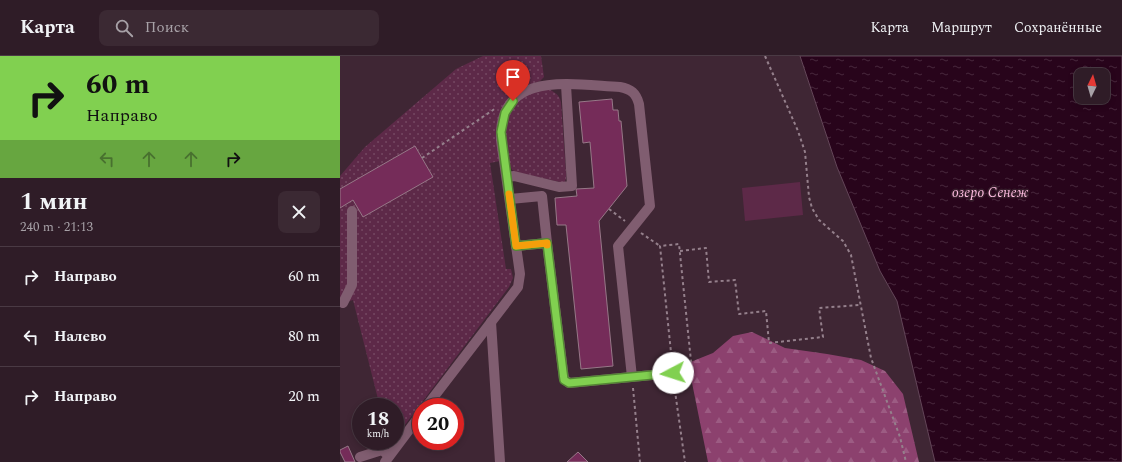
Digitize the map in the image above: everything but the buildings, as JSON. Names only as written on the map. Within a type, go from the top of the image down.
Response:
[{"type":"lane","points":[[433,398],[518,287],[520,274],[501,140],[502,124],[505,113],[513,101],[530,88],[549,84],[620,87],[633,92],[639,104],[650,206],[618,246],[632,377]]},
{"type":"lane","points":[[506,173],[559,187],[572,186],[566,85]]},
{"type":"lane","points":[[510,199],[542,196],[564,380],[569,383],[673,373]]},
{"type":"lane","points":[[343,303],[352,285],[352,211]]},
{"type":"lane","points":[[516,246],[547,243]]},
{"type":"lane","points":[[491,322],[500,462]]},
{"type":"lane","points":[[360,457],[383,452],[412,423]]},
{"type":"path","points":[[765,56],[798,131],[805,152],[809,197],[812,208],[819,220],[843,241],[851,255],[871,358],[900,437],[906,462]]},
{"type":"path","points":[[422,158],[501,104],[513,101]]},
{"type":"path","points":[[608,209],[660,246],[679,244],[692,371],[673,373]]},
{"type":"path","points":[[660,246],[673,373],[685,462]]},
{"type":"path","points":[[680,251],[706,248],[709,282],[735,280],[739,314],[766,311],[769,343],[823,337],[819,308],[860,305]]},
{"type":"path","points":[[632,377],[640,462]]},
{"type":"shaded area","points":[[483,56],[541,56],[544,77],[540,81],[524,87],[498,120],[497,129],[500,161],[490,163],[506,269],[511,269],[513,278],[509,287],[425,398],[412,398],[412,415],[404,426],[404,398],[378,398],[353,300],[340,304],[340,176],[365,147],[456,69]]},
{"type":"shaded area","points":[[546,88],[557,95],[561,102],[566,173],[564,183],[516,172],[512,170],[509,163],[505,137],[507,120],[515,105],[529,93]]},
{"type":"shaded area","points":[[800,182],[803,215],[745,221],[742,188]]},
{"type":"green space","points":[[752,332],[785,348],[861,360],[885,371],[903,394],[919,462],[708,462],[688,363],[713,353],[733,336]]},
{"type":"water","name":"озеро Сенеж","points":[[800,56],[1122,56],[1122,462],[935,462],[897,301],[880,271],[837,167]]},
{"type":"slow traffic","points":[[509,194],[516,246],[547,243],[547,245]]},
{"type":"route","points":[[513,101],[505,113],[502,124],[501,140],[516,246],[547,243],[564,380],[569,383],[673,373]]}]
